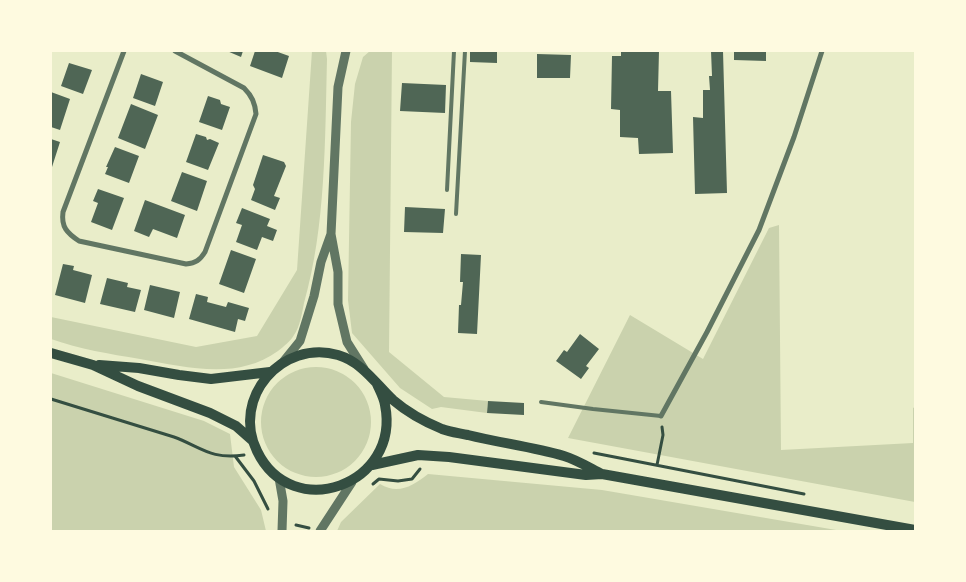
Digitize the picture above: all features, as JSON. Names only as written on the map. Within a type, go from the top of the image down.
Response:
[{"type":"main road","points":[[377,384],[385,404],[387,426],[383,446],[372,465],[352,482],[337,488],[322,490],[307,489],[293,485],[279,478],[257,452],[253,441],[250,419],[254,397],[261,384],[270,372],[283,362],[310,352],[325,352],[353,361],[406,410],[443,429],[566,457],[602,474]]},
{"type":"main road","points":[[51,353],[93,365],[138,386],[210,413],[236,426],[253,441]]},
{"type":"main road","points":[[93,365],[139,368],[211,379],[270,372]]},
{"type":"main road","points":[[372,465],[418,455],[449,457],[586,475],[602,474],[915,530]]},
{"type":"street","points":[[124,51],[63,212],[62,220],[69,234],[79,241],[186,264],[194,263],[201,259],[205,252],[256,114],[252,95],[244,88],[175,51]]},
{"type":"street","points":[[346,51],[338,87],[331,234],[338,272],[338,304],[347,342],[364,370]]},
{"type":"street","points":[[661,416],[760,230],[794,137],[822,51]]},
{"type":"street","points":[[283,362],[300,341],[314,296],[320,262],[331,234]]},
{"type":"street","points":[[279,478],[283,501],[282,531]]},
{"type":"street","points":[[320,531],[352,482]]},
{"type":"lane","points":[[447,190],[454,51]]},
{"type":"lane","points":[[456,214],[465,51]]},
{"type":"lane","points":[[541,402],[661,416]]},
{"type":"path","points":[[51,399],[176,438],[211,454],[235,456]]},
{"type":"path","points":[[657,465],[663,435]]},
{"type":"path","points":[[586,452],[808,494]]},
{"type":"path","points":[[372,484],[379,479],[398,481],[412,479],[421,468]]},
{"type":"green space","points":[[312,51],[326,51],[327,59],[323,182],[317,244],[311,274],[299,324],[291,340],[278,351],[262,360],[228,369],[211,369],[193,368],[106,353],[51,339],[51,317],[196,347],[257,336],[297,270]]},
{"type":"green space","points":[[370,51],[392,51],[389,352],[444,397],[488,401],[487,413],[441,407],[432,409],[400,388],[352,333],[348,300],[351,122],[355,84],[363,57]]},
{"type":"green space","points":[[779,225],[781,450],[913,443],[913,408],[915,407],[915,502],[568,438],[630,315],[703,359],[769,228]]},
{"type":"green space","points":[[316,367],[337,371],[355,383],[367,401],[371,422],[367,443],[355,461],[337,473],[316,477],[295,473],[277,461],[265,443],[261,422],[265,401],[277,383],[295,371]]},
{"type":"green space","points":[[51,373],[204,421],[230,434],[234,467],[261,510],[266,531],[51,531]]},
{"type":"green space","points":[[428,474],[602,490],[842,531],[337,531],[341,522],[380,484],[393,489],[405,488]]},
{"type":"building","points":[[227,51],[243,51],[241,57]]},
{"type":"building","points":[[255,51],[275,51],[289,56],[282,78],[250,66]]},
{"type":"building","points":[[470,51],[497,51],[497,63],[470,62]]},
{"type":"building","points":[[621,51],[659,51],[658,91],[671,91],[673,153],[639,154],[638,138],[620,137],[620,110],[611,109],[612,56],[621,56]]},
{"type":"building","points":[[711,51],[723,51],[727,193],[695,194],[693,117],[703,118],[703,90],[710,90],[709,76],[712,76]]},
{"type":"building","points":[[734,51],[766,51],[766,61],[734,60]]},
{"type":"building","points":[[537,54],[571,55],[570,78],[537,78]]},
{"type":"building","points":[[69,63],[92,70],[83,94],[61,86]]},
{"type":"building","points":[[141,74],[163,82],[155,106],[133,98]]},
{"type":"building","points":[[402,83],[446,85],[445,113],[400,111]]},
{"type":"building","points":[[51,92],[70,99],[60,130],[51,127]]},
{"type":"building","points":[[208,96],[220,100],[221,104],[230,107],[222,130],[199,122]]},
{"type":"building","points":[[131,104],[158,115],[145,149],[118,138]]},
{"type":"building","points":[[196,134],[206,137],[207,140],[210,139],[219,143],[208,170],[186,162]]},
{"type":"building","points":[[51,139],[60,142],[52,167],[51,167]]},
{"type":"building","points":[[115,147],[139,156],[129,183],[105,174]]},
{"type":"building","points":[[263,155],[284,162],[286,166],[274,196],[280,198],[275,210],[251,200],[255,189],[253,185]]},
{"type":"building","points":[[182,172],[207,181],[197,211],[171,201]]},
{"type":"building","points":[[98,189],[124,198],[112,230],[91,222],[98,203],[93,201]]},
{"type":"building","points":[[145,200],[185,215],[177,238],[153,229],[149,237],[134,231]]},
{"type":"building","points":[[405,207],[445,209],[443,233],[404,232]]},
{"type":"building","points":[[242,208],[270,219],[267,226],[277,230],[273,241],[262,237],[257,250],[236,242],[242,225],[236,223]]},
{"type":"building","points":[[231,250],[256,259],[244,293],[219,284]]},
{"type":"building","points":[[461,254],[481,255],[477,334],[458,333],[459,305],[461,305],[463,282],[460,282]]},
{"type":"building","points":[[63,264],[74,266],[73,270],[92,275],[85,303],[55,295]]},
{"type":"building","points":[[107,278],[128,283],[127,287],[141,290],[135,312],[100,304]]},
{"type":"building","points":[[150,285],[180,292],[174,318],[144,310]]},
{"type":"building","points":[[196,294],[208,297],[207,302],[226,307],[228,302],[249,308],[245,321],[238,319],[235,332],[189,319]]},
{"type":"building","points":[[580,334],[599,349],[586,366],[589,368],[581,379],[556,361],[564,350],[567,352]]},
{"type":"building","points":[[488,401],[524,403],[524,415],[487,413]]}]
